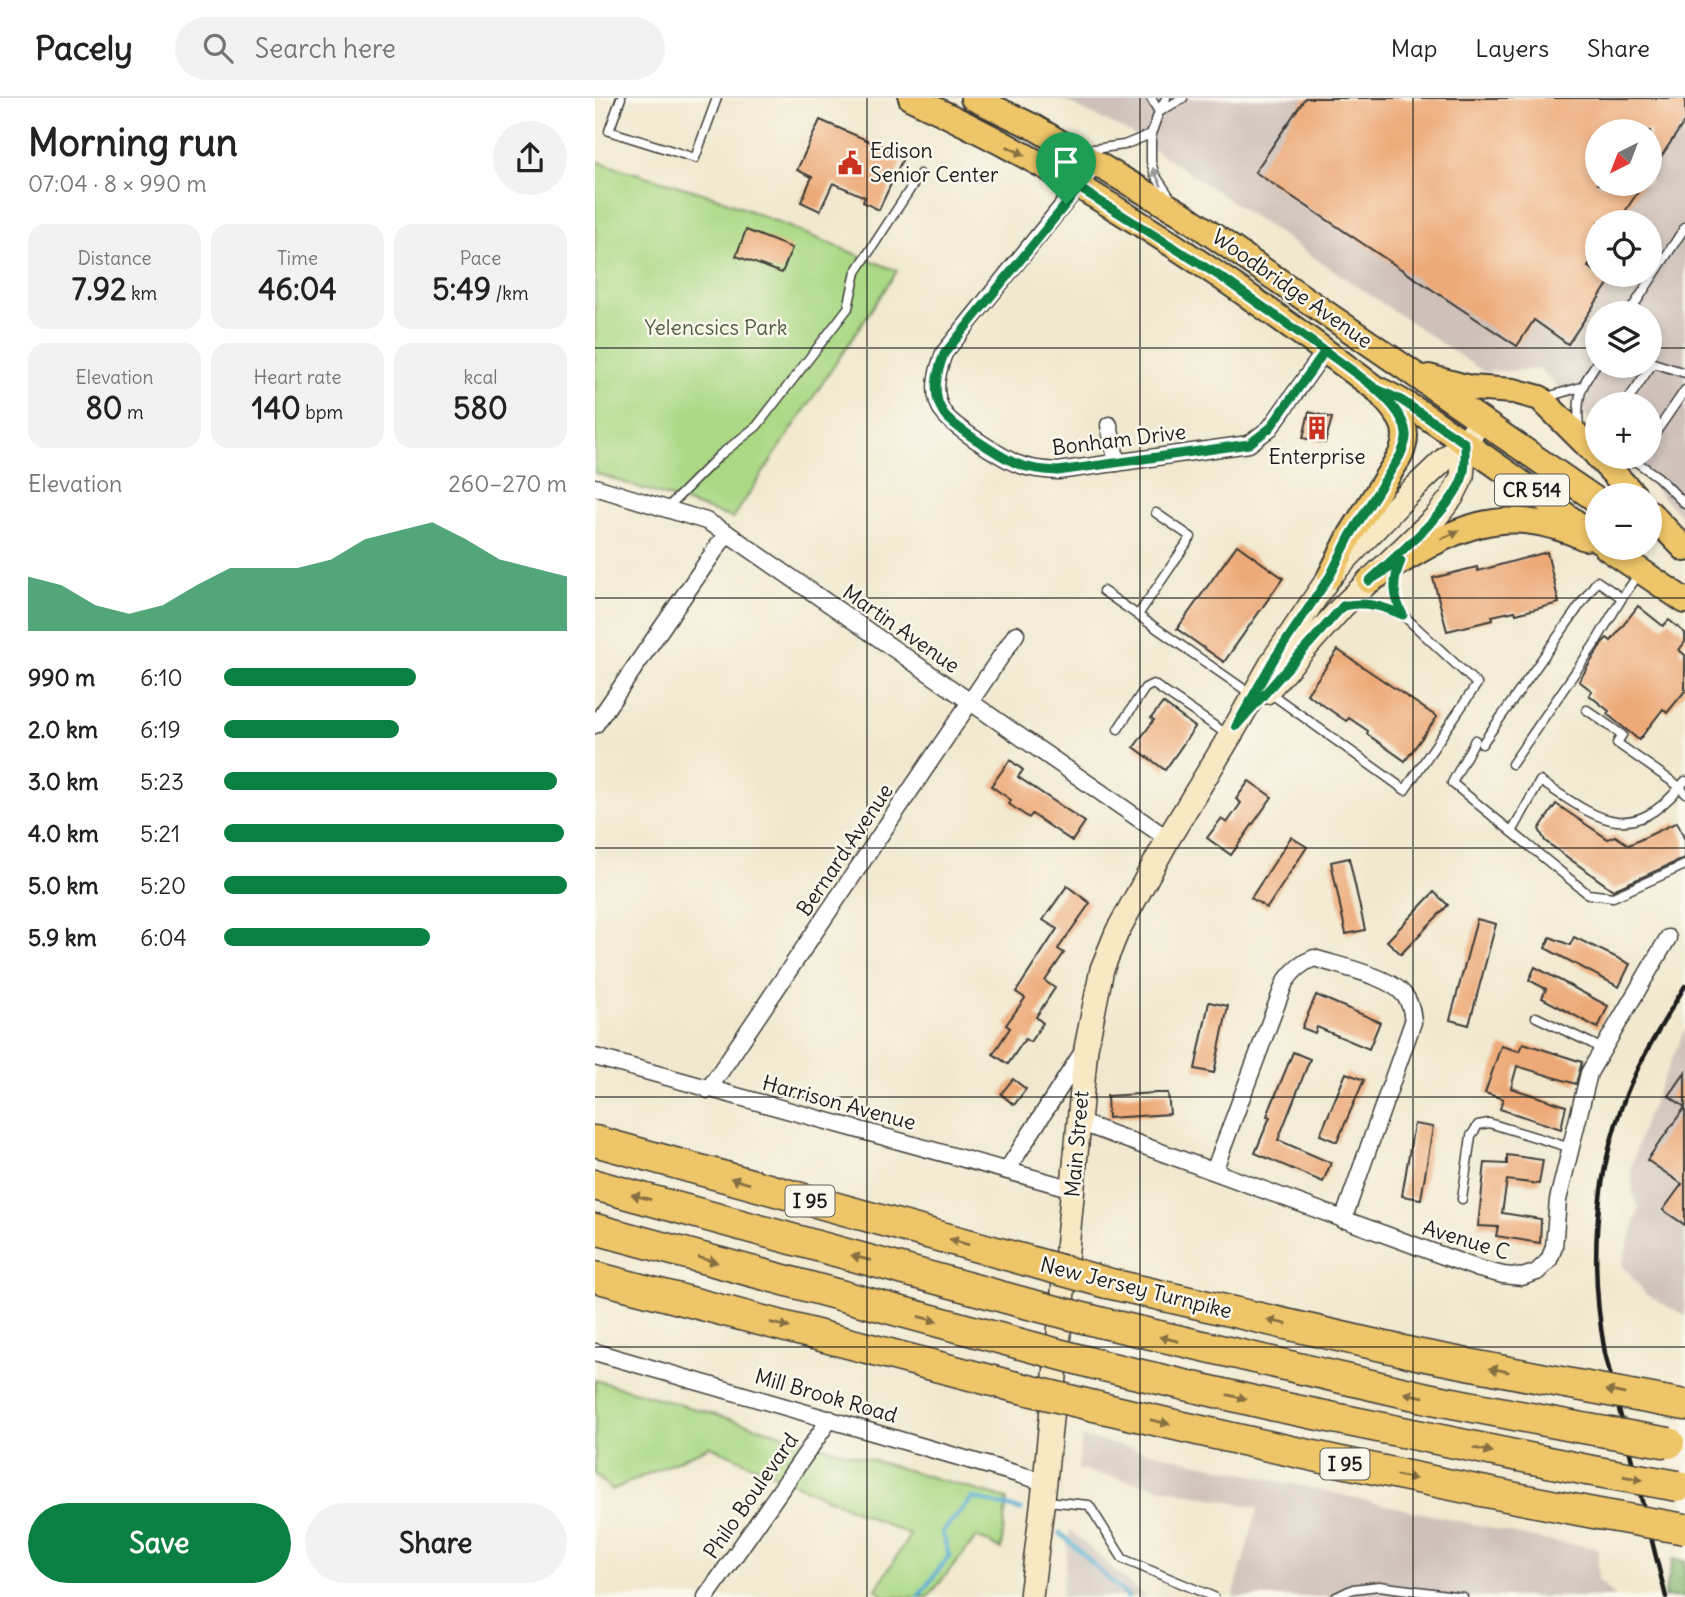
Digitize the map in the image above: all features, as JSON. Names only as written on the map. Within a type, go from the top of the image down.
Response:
[{"type":"highway","name":"New Jersey Turnpike","points":[[595,1141],[1107,1283],[1421,1355],[1674,1403]]},
{"type":"highway","name":"New Jersey Turnpike","points":[[595,1185],[1103,1323],[1432,1399],[1677,1444]]},
{"type":"highway","name":"I 95","points":[[595,1229],[1017,1343],[1271,1405],[1682,1487]]},
{"type":"highway","name":"I 95","points":[[595,1277],[1012,1386],[1268,1448],[1411,1478],[1685,1529]]},
{"type":"main road","name":"Woodbridge Avenue","points":[[911,98],[1040,163],[1224,279],[1375,388],[1401,400],[1465,443],[1561,510],[1585,531]]},
{"type":"main road","name":"Woodbridge Avenue","points":[[973,98],[1032,126],[1182,214],[1585,492]]},
{"type":"main road","points":[[1409,370],[1470,388],[1514,391],[1540,398],[1585,442]]},
{"type":"main road","points":[[1330,576],[1350,536],[1406,443],[1406,430],[1398,414],[1375,388]]},
{"type":"main road","points":[[1481,420],[1514,391]]},
{"type":"main road","name":"Main Street","points":[[1260,694],[1274,659],[1330,576],[1406,496],[1465,443],[1481,420]]},
{"type":"main road","name":"Main Street","points":[[1031,1597],[1044,1492],[1086,1048],[1102,969],[1136,895],[1233,731],[1260,694],[1343,606],[1436,517],[1452,497],[1462,477],[1465,443]]},
{"type":"main road","points":[[1609,469],[1623,483]]},
{"type":"main road","points":[[1369,581],[1445,537],[1490,521],[1541,522],[1585,537]]},
{"type":"main road","points":[[1662,525],[1685,549]]},
{"type":"main road","points":[[1662,546],[1685,560]]},
{"type":"main road","points":[[1625,560],[1685,601]]},
{"type":"street","name":"Bonham Drive","points":[[1097,164],[944,354],[936,374],[938,400],[943,413],[957,426],[1015,463],[1039,470],[1058,471],[1249,444],[1270,428],[1325,351]]},
{"type":"street","points":[[1109,425],[1117,463]]},
{"type":"street","name":"Martin Avenue","points":[[595,487],[706,521],[727,533],[1168,839]]},
{"type":"street","points":[[595,725],[727,533]]},
{"type":"street","name":"Bernard Avenue","points":[[708,1090],[1016,634]]},
{"type":"street","name":"Avenue C","points":[[1079,1122],[1343,1220],[1503,1275],[1522,1277],[1537,1272],[1549,1260],[1554,1247],[1559,1200],[1588,1073],[1668,938]]},
{"type":"street","points":[[1214,1171],[1290,974],[1304,962],[1314,958],[1389,983],[1404,994],[1411,1008],[1413,1022],[1343,1220]]},
{"type":"street","points":[[1007,1170],[1086,1048]]},
{"type":"street","name":"Harrison Avenue","points":[[595,1057],[1073,1189]]},
{"type":"street","name":"Mill Brook Road","points":[[595,1352],[830,1419],[1044,1492]]},
{"type":"street","name":"Philo Boulevard","points":[[706,1597],[830,1419]]},
{"type":"lane","points":[[621,98],[609,131],[695,158],[717,98]]},
{"type":"lane","points":[[1151,98],[1159,112]]},
{"type":"lane","points":[[1166,98],[1151,134],[1151,162],[1155,175],[1182,214]]},
{"type":"lane","points":[[1159,112],[1183,98]]},
{"type":"lane","points":[[1075,151],[1124,145],[1151,134]]},
{"type":"lane","points":[[666,509],[720,455],[757,426],[848,308],[856,272],[920,174]]},
{"type":"lane","points":[[1637,301],[1685,227]]},
{"type":"lane","points":[[1662,366],[1685,373]]},
{"type":"lane","points":[[1580,437],[1577,407],[1581,387],[1587,378]]},
{"type":"lane","points":[[1540,398],[1581,387]]},
{"type":"lane","points":[[1662,424],[1685,390]]},
{"type":"lane","points":[[1646,469],[1685,504]]},
{"type":"lane","points":[[1138,615],[1191,537],[1156,513]]},
{"type":"lane","points":[[1103,591],[1244,687],[1260,694],[1405,790],[1477,684],[1403,615],[1396,602],[1394,587],[1401,561]]},
{"type":"lane","points":[[1512,764],[1641,571]]},
{"type":"lane","points":[[1622,598],[1597,581],[1452,783],[1588,894],[1613,897],[1685,865]]},
{"type":"lane","points":[[1343,606],[1370,604],[1403,615]]},
{"type":"lane","points":[[1118,729],[1145,688],[1153,684],[1233,731]]},
{"type":"lane","points":[[1512,832],[1540,780],[1604,820],[1618,822],[1640,819],[1651,814],[1683,787],[1616,743],[1622,735],[1587,710]]},
{"type":"lane","points":[[1536,1017],[1593,1044],[1602,1051]]},
{"type":"lane","points":[[1462,1199],[1471,1136],[1478,1125],[1489,1123],[1571,1149]]},
{"type":"lane","points":[[1044,1492],[1089,1506],[1123,1559],[1214,1597]]},
{"type":"lane","points":[[1336,1597],[1367,1586],[1463,1597]]},
{"type":"shaded area","points":[[1059,98],[1685,98],[1685,520],[1662,496],[1662,483],[1649,483],[1636,469],[1662,469],[1662,392],[1585,392],[1585,416],[1540,369],[1484,372],[1130,133]]},
{"type":"shaded area","points":[[1685,1029],[1685,1316],[1646,1294],[1622,1264],[1639,1209],[1633,1193],[1631,1168],[1644,1123]]},
{"type":"shaded area","points":[[1082,1437],[1548,1541],[1598,1548],[1598,1580],[1616,1597],[1233,1597],[1258,1508],[1078,1470]]},
{"type":"shaded area","points":[[1070,1530],[1144,1597],[1061,1597]]},
{"type":"green space","name":"Yelencsics Park","points":[[595,161],[716,197],[897,271],[733,518],[595,473]]},
{"type":"green space","points":[[595,1380],[1007,1499],[1001,1549],[977,1537],[928,1597],[885,1597],[876,1589],[910,1535],[710,1446],[612,1490],[595,1474]]},
{"type":"green space","points":[[1673,1559],[1685,1561],[1685,1597],[1664,1597]]},
{"type":"building","points":[[1305,98],[1685,98],[1685,121],[1663,154],[1663,119],[1585,119],[1585,196],[1635,196],[1626,210],[1585,210],[1585,287],[1606,287],[1597,301],[1585,301],[1585,318],[1568,344],[1534,320],[1517,346],[1255,172]]},
{"type":"building","name":"Edison Senior Center","points":[[820,120],[904,156],[879,210],[863,202],[865,197],[833,183],[820,211],[801,202],[812,177],[797,170]]},
{"type":"building","points":[[746,230],[792,248],[782,273],[736,256]]},
{"type":"building","name":"Enterprise","points":[[1309,412],[1332,418],[1325,443],[1303,438]]},
{"type":"building","points":[[1237,545],[1283,578],[1224,662],[1177,629]]},
{"type":"building","points":[[1547,552],[1559,603],[1516,614],[1515,611],[1492,616],[1493,620],[1447,631],[1433,578],[1477,567],[1478,571]]},
{"type":"building","points":[[1638,606],[1663,626],[1669,620],[1685,633],[1685,642],[1679,650],[1685,655],[1685,691],[1667,713],[1663,709],[1639,740],[1607,714],[1609,711],[1589,695],[1592,691],[1579,681],[1603,642],[1607,638],[1611,641]]},
{"type":"building","points":[[1338,650],[1437,717],[1405,761],[1349,718],[1346,721],[1307,694]]},
{"type":"building","points":[[1163,703],[1195,727],[1165,770],[1134,747]]},
{"type":"building","points":[[1010,760],[1023,770],[1018,777],[1085,822],[1072,841],[1032,814],[1029,818],[1009,804],[1011,800],[991,786]]},
{"type":"building","points":[[1249,781],[1272,797],[1231,855],[1207,838],[1221,819],[1227,823],[1241,803],[1236,799]]},
{"type":"building","points":[[1556,804],[1608,839],[1615,836],[1629,845],[1677,822],[1685,840],[1685,858],[1613,890],[1545,841],[1539,829]]},
{"type":"building","points":[[1291,837],[1307,847],[1267,908],[1251,898]]},
{"type":"building","points":[[1349,858],[1365,930],[1346,934],[1331,862]]},
{"type":"building","points":[[1067,886],[1090,903],[1058,949],[1064,953],[1045,981],[1055,988],[1036,1017],[1043,1023],[1030,1042],[1025,1039],[1008,1064],[993,1054],[1010,1028],[1006,1025],[1025,998],[1016,992],[1057,929],[1043,920]]},
{"type":"building","points":[[1434,892],[1448,905],[1401,954],[1387,941]]},
{"type":"building","points":[[1477,919],[1496,924],[1469,1025],[1450,1020]]},
{"type":"building","points":[[1550,937],[1570,945],[1574,937],[1630,964],[1619,987],[1545,948]]},
{"type":"building","points":[[1535,967],[1608,1006],[1598,1028],[1542,998],[1546,989],[1529,980]]},
{"type":"building","points":[[1316,995],[1380,1022],[1369,1049],[1317,1027],[1315,1033],[1302,1028]]},
{"type":"building","points":[[1209,1002],[1228,1006],[1214,1073],[1195,1069]]},
{"type":"building","points":[[1523,1043],[1582,1062],[1576,1084],[1517,1066],[1511,1088],[1566,1106],[1561,1129],[1500,1109],[1503,1099],[1485,1093],[1501,1046],[1519,1051]]},
{"type":"building","points":[[1293,1052],[1310,1059],[1278,1140],[1331,1163],[1323,1182],[1255,1153]]},
{"type":"building","points":[[1346,1073],[1364,1080],[1337,1142],[1320,1135]]},
{"type":"building","points":[[1685,1073],[1685,1107],[1669,1096]]},
{"type":"building","points":[[1013,1079],[1026,1089],[1014,1105],[1001,1094]]},
{"type":"building","points":[[1168,1093],[1170,1114],[1108,1118],[1107,1096]]},
{"type":"building","points":[[1685,1107],[1685,1225],[1663,1210],[1682,1184],[1647,1160]]},
{"type":"building","points":[[1414,1124],[1433,1127],[1421,1199],[1402,1196]]},
{"type":"building","points":[[1507,1155],[1543,1160],[1539,1184],[1507,1180],[1502,1213],[1541,1219],[1540,1243],[1496,1236],[1498,1227],[1478,1226],[1485,1163],[1507,1164]]},
{"type":"waterway","points":[[918,1597],[949,1556],[942,1532],[973,1498],[1021,1510]]},
{"type":"waterway","points":[[1060,1533],[1128,1597]]},
{"type":"railway","points":[[1666,1597],[1605,1353],[1597,1288],[1597,1222],[1607,1158],[1626,1095],[1653,1039],[1685,986]]},
{"type":"place","name":"Edison Senior Center","points":[[850,163]]},
{"type":"place","name":"Enterprise","points":[[1317,428]]},
{"type":"route","points":[[1066,204],[944,354],[936,374],[938,400],[943,413],[957,426],[1015,463],[1039,470],[1058,471],[1249,444],[1270,428],[1325,351],[1375,388],[1401,400],[1465,443],[1462,477],[1452,497],[1436,517],[1369,581],[1401,561],[1394,587],[1396,602],[1403,615],[1370,604],[1343,606],[1236,726],[1274,659],[1330,576],[1350,536],[1400,456],[1406,443],[1406,430],[1398,414],[1375,388],[1357,374],[1224,279],[1079,188],[1066,204]]}]
